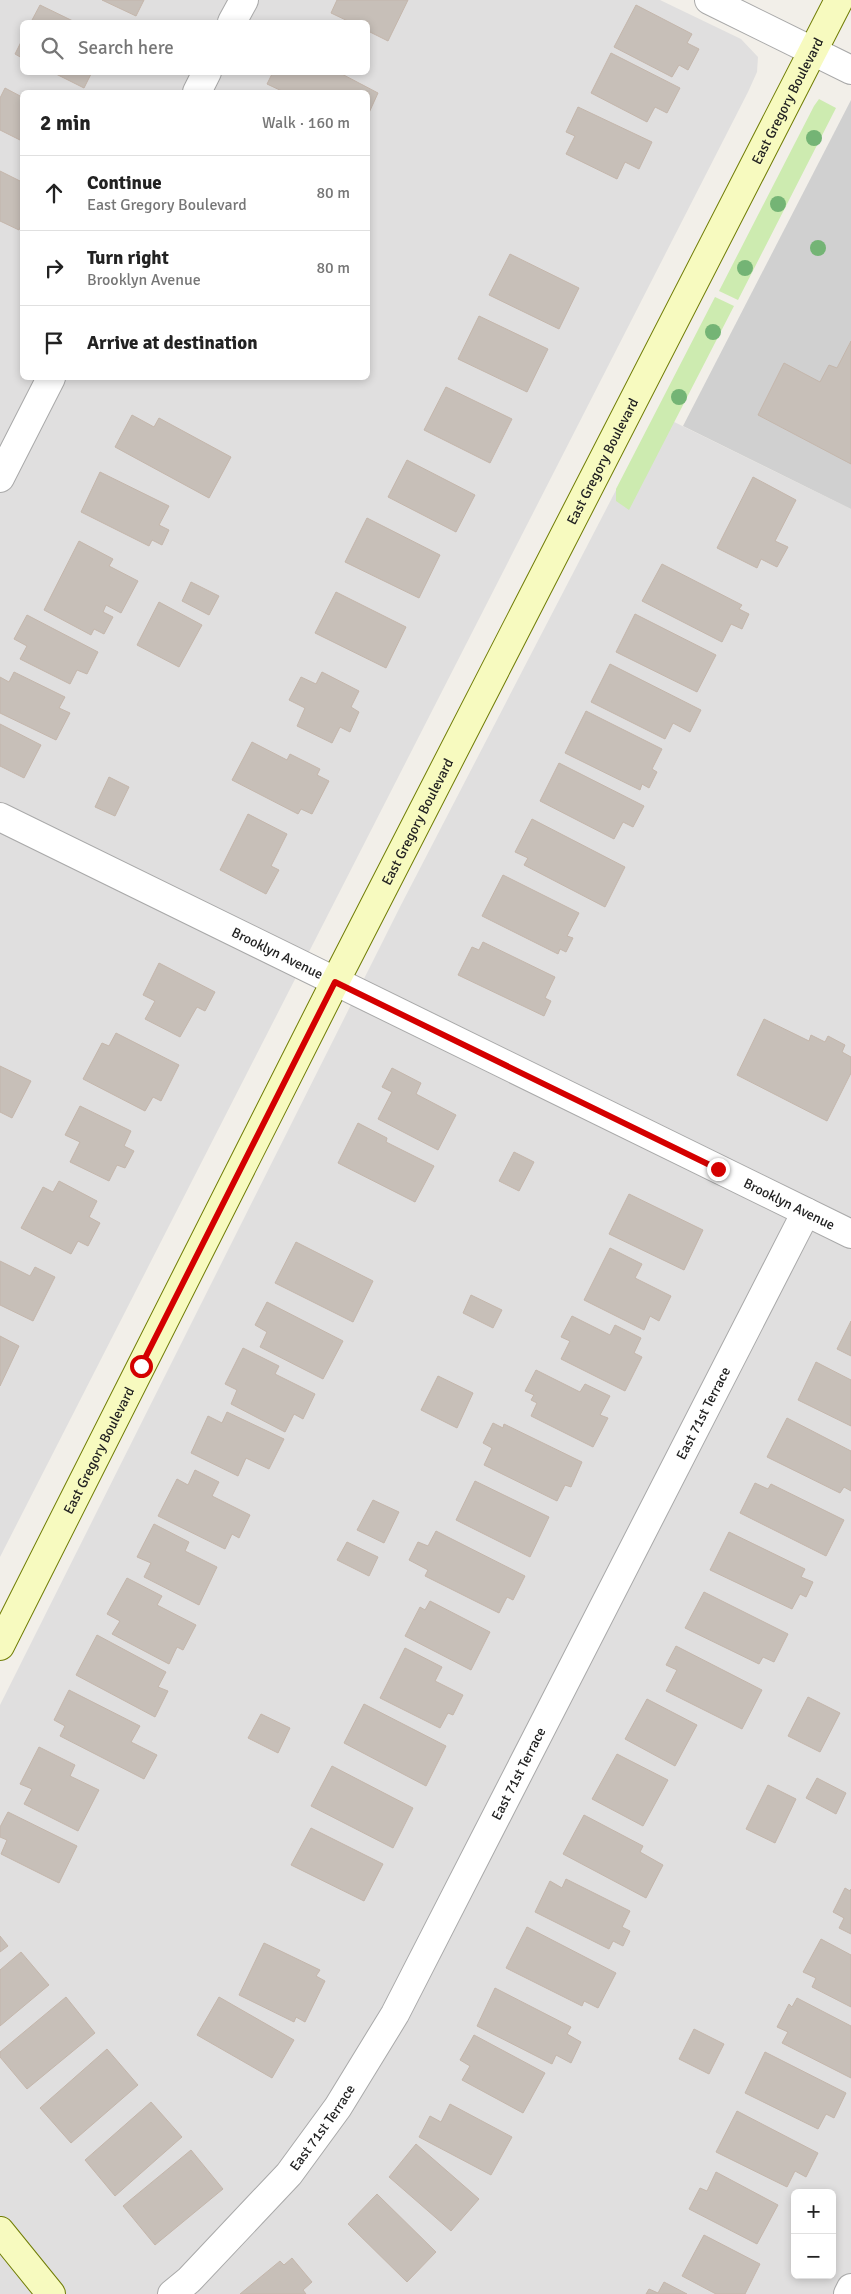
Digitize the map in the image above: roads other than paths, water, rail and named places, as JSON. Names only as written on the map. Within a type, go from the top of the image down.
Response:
[{"type":"main road","name":"East Gregory Boulevard","points":[[0,1646],[335,982],[838,0]]},
{"type":"main road","points":[[0,2231],[52,2294]]},
{"type":"street","points":[[233,20],[244,0]]},
{"type":"street","points":[[709,0],[851,70]]},
{"type":"street","points":[[197,90],[205,75]]},
{"type":"street","points":[[0,478],[50,380]]},
{"type":"street","name":"Brooklyn Avenue","points":[[0,817],[851,1234]]},
{"type":"street","name":"East 71st Terrace","points":[[172,2294],[189,2280],[289,2174],[338,2107],[395,2014],[806,1212]]},
{"type":"street","points":[[848,2294],[851,2288]]}]
